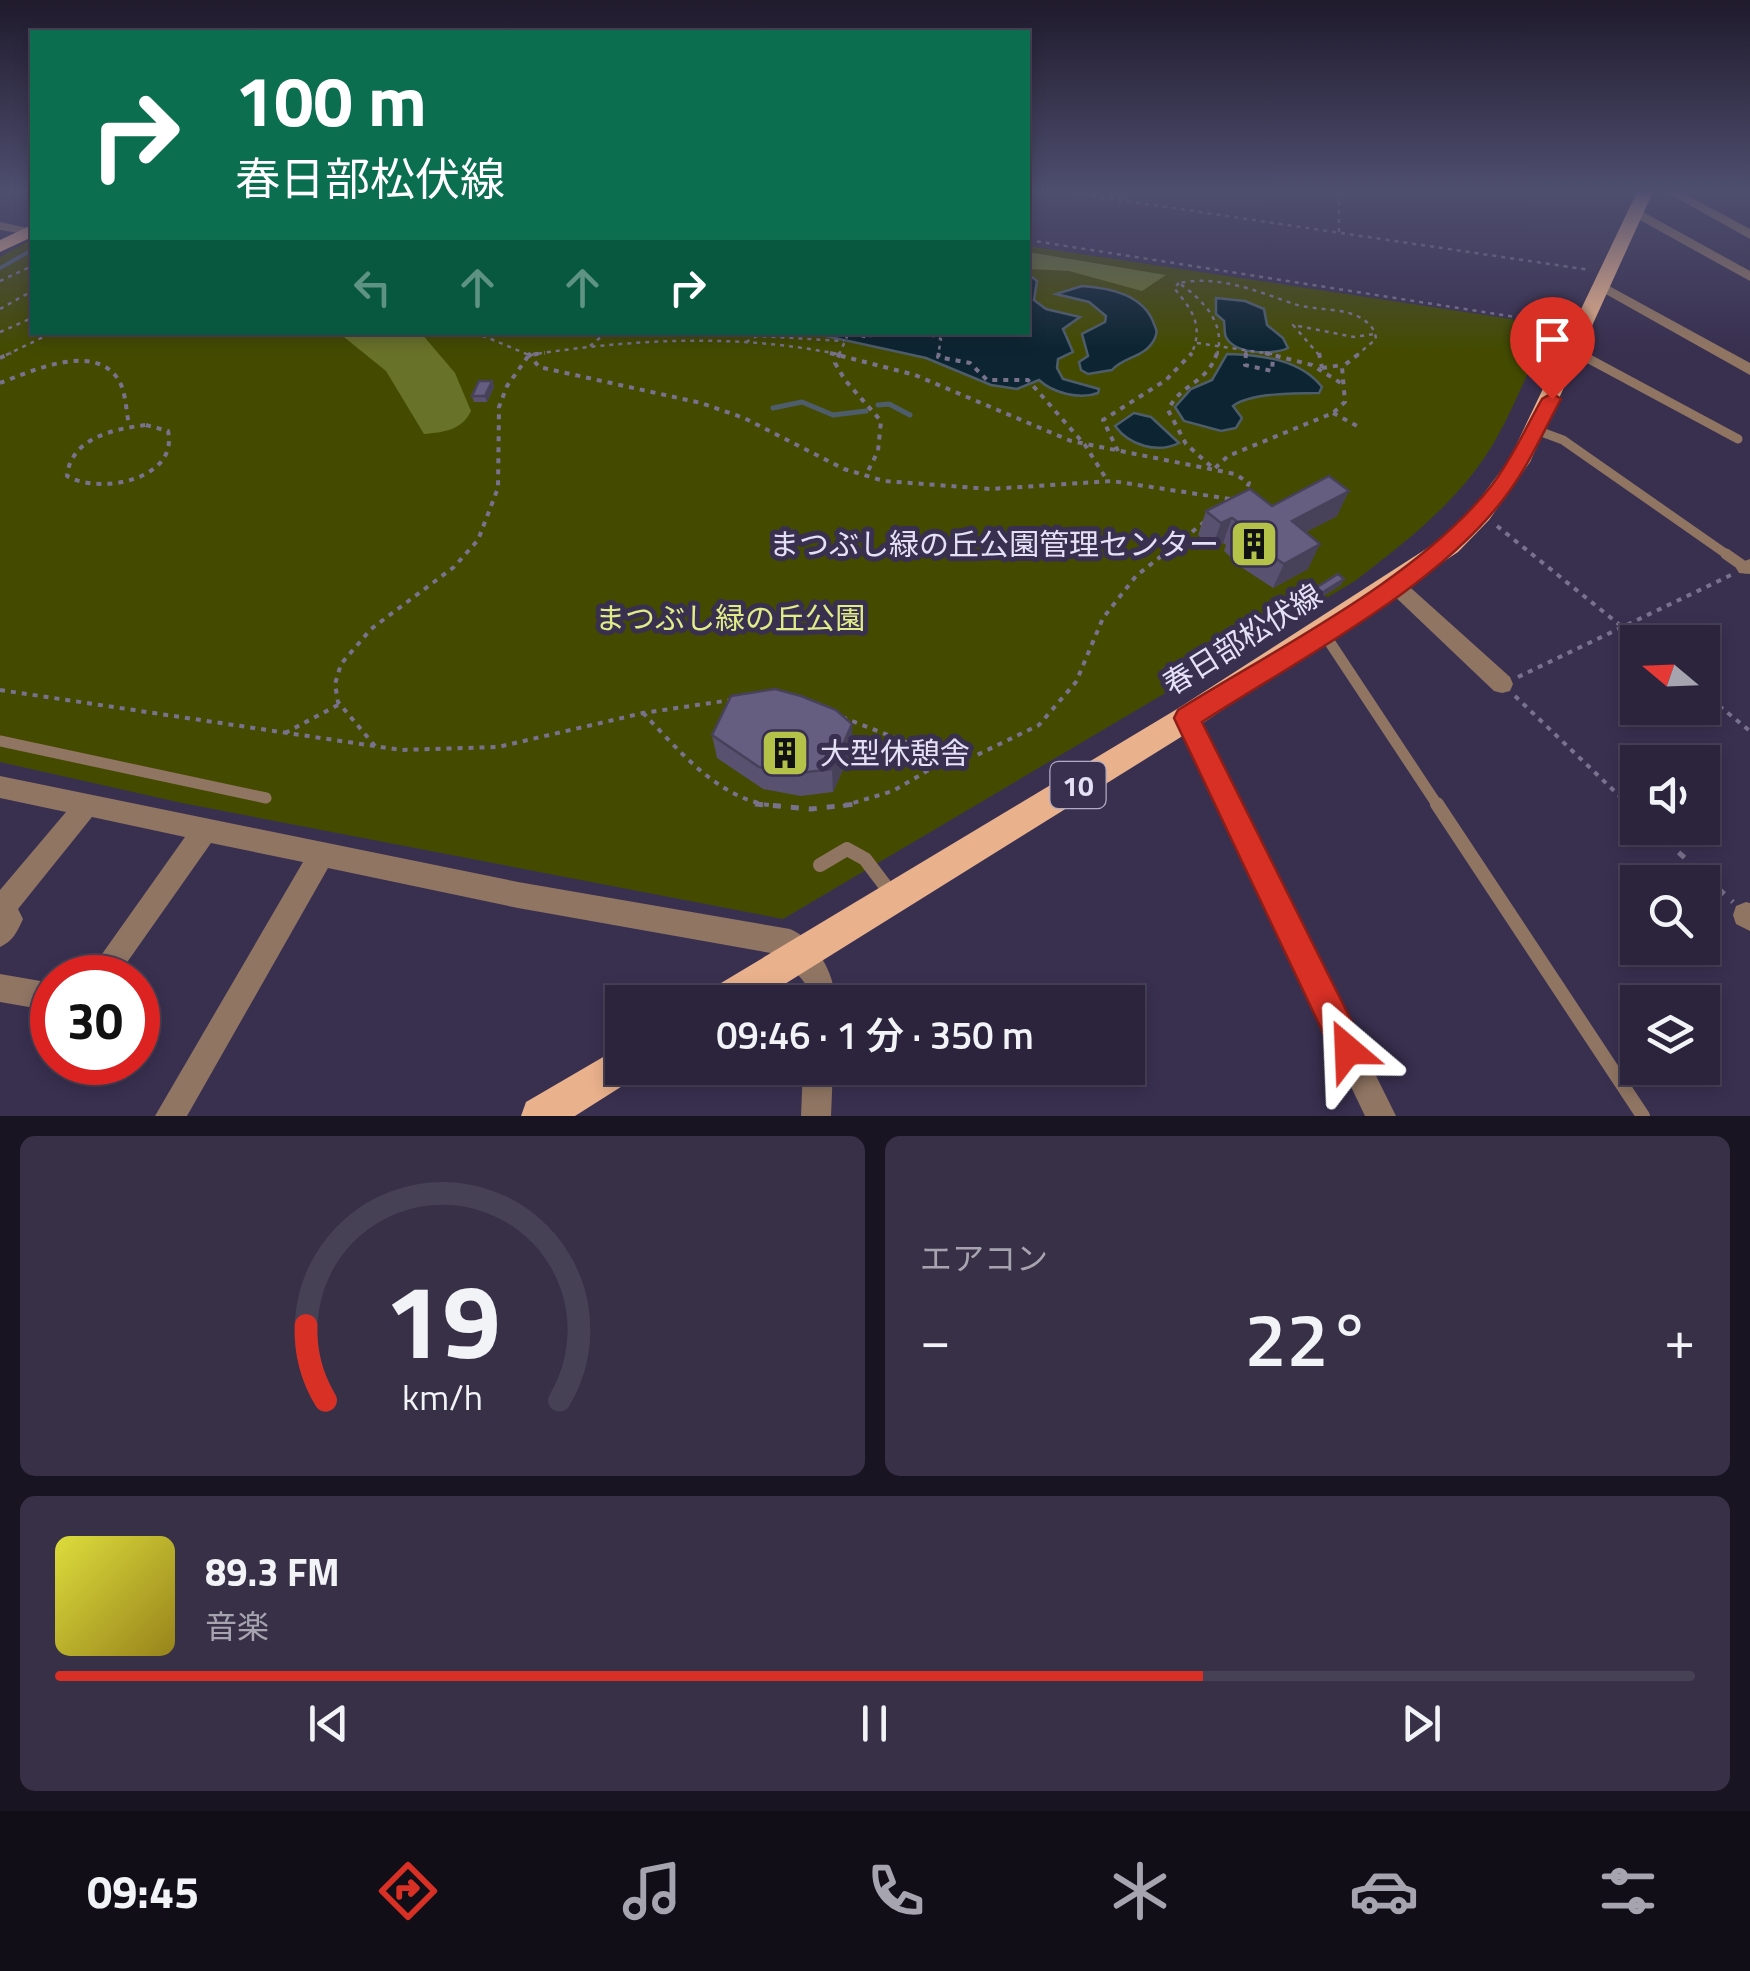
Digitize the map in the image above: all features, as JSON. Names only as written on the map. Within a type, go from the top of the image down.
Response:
[{"type":"main road","name":"春日部松伏線","points":[[752,985],[1187,718],[1430,562],[1481,514],[1519,462],[1619,244]]},
{"type":"main road","points":[[540,1116],[605,1076]]},
{"type":"street","points":[[1702,244],[1750,277]]},
{"type":"street","points":[[1603,278],[1750,370]]},
{"type":"street","points":[[1395,586],[1502,684]]},
{"type":"street","points":[[1187,718],[1381,1116]]},
{"type":"street","points":[[0,787],[536,898],[766,937],[790,943],[822,985]]},
{"type":"street","points":[[0,933],[9,919],[1,909],[87,805]]},
{"type":"street","points":[[115,955],[205,830]]},
{"type":"street","points":[[170,1116],[322,854]]},
{"type":"street","points":[[0,988],[30,993]]},
{"type":"street","points":[[816,1116],[817,1085]]},
{"type":"lane","points":[[1572,349],[1738,439]]},
{"type":"lane","points":[[1536,430],[1563,440],[1748,567]]},
{"type":"lane","points":[[1323,632],[1643,1116]]},
{"type":"lane","points":[[0,741],[266,798]]},
{"type":"lane","points":[[820,865],[847,849],[865,859],[893,897]]},
{"type":"path","points":[[1054,244],[1580,327]]},
{"type":"path","points":[[1404,244],[1603,278]]},
{"type":"path","points":[[0,281],[30,267]]},
{"type":"path","points":[[1118,451],[1103,420],[1162,382],[1186,362],[1197,343],[1197,320],[1174,288],[1179,282],[1198,279],[1267,291],[1295,304],[1361,316],[1376,339],[1342,368],[1345,402],[1333,413],[1228,456],[1214,468]]},
{"type":"path","points":[[1179,282],[1204,300],[1219,325],[1222,347],[1210,372],[1173,397],[1168,410],[1186,444],[1214,468]]},
{"type":"path","points":[[0,309],[30,292]]},
{"type":"path","points":[[0,332],[30,319]]},
{"type":"path","points":[[1345,386],[1322,368],[1319,353],[1293,325],[1354,337],[1376,334]]},
{"type":"path","points":[[0,358],[48,335]]},
{"type":"path","points":[[481,335],[529,355],[539,367],[702,403],[744,418],[866,475],[922,486],[990,489],[1108,481],[1240,501]]},
{"type":"path","points":[[590,346],[603,335]]},
{"type":"path","points":[[846,335],[834,363],[841,377],[874,409],[884,444],[866,475]]},
{"type":"path","points":[[930,335],[941,339],[938,357],[970,363],[987,380],[1028,380],[1084,445],[1108,481]]},
{"type":"path","points":[[746,342],[757,336],[844,341]]},
{"type":"path","points":[[375,746],[338,705],[335,682],[352,648],[368,630],[468,554],[482,534],[497,504],[501,461],[498,410],[510,378],[529,355],[590,346],[746,342],[838,355],[914,374],[1046,434],[1084,445],[1214,468],[1248,483],[1240,501],[1225,510]]},
{"type":"path","points":[[1197,343],[1322,368],[1345,364]]},
{"type":"path","points":[[1246,351],[1244,365],[1272,370],[1273,356]]},
{"type":"path","points":[[0,383],[72,360],[107,366],[119,380],[130,426]]},
{"type":"path","points":[[1333,413],[1361,428]]},
{"type":"path","points":[[146,424],[168,431],[173,438],[164,458],[137,477],[101,487],[85,486],[67,476],[72,457],[82,447],[130,426],[146,424]]},
{"type":"path","points":[[1481,514],[1620,625]]},
{"type":"path","points":[[835,714],[939,755],[977,755],[1039,725],[1076,682],[1104,618],[1136,576],[1210,518]]},
{"type":"path","points":[[1626,625],[1748,567]]},
{"type":"path","points":[[1620,628],[1502,684],[1620,797]]},
{"type":"path","points":[[0,690],[401,750],[498,746],[643,713],[747,699]]},
{"type":"path","points":[[285,733],[338,705]]},
{"type":"path","points":[[1720,707],[1750,731]]},
{"type":"path","points":[[643,713],[684,756],[746,802],[812,810],[854,806],[905,789],[954,755]]},
{"type":"path","points":[[1671,845],[1748,916]]},
{"type":"green space","name":"まつぶし緑の丘公園","points":[[30,244],[30,335],[1030,335],[1030,246],[1545,324],[1550,328],[1496,439],[1467,481],[1414,534],[1355,581],[783,919],[182,803],[0,762],[0,257]]},
{"type":"green space","points":[[1030,252],[1166,275],[1142,291],[1069,271],[1030,269]]},
{"type":"green space","points":[[341,335],[423,335],[455,373],[471,411],[451,429],[424,434],[386,371]]},
{"type":"water","points":[[1030,276],[1037,281],[1034,300],[1046,309],[1080,317],[1063,329],[1073,352],[1058,359],[1057,368],[1063,379],[1099,389],[1098,393],[1083,396],[1067,394],[1039,380],[1017,389],[991,385],[926,358],[821,335],[1030,335]]},
{"type":"water","points":[[1082,286],[1115,291],[1143,306],[1156,330],[1151,345],[1112,370],[1088,374],[1081,370],[1079,362],[1088,356],[1082,334],[1105,322],[1106,316],[1089,302],[1056,294]]},
{"type":"water","points":[[1216,298],[1245,301],[1264,309],[1267,325],[1283,338],[1288,348],[1255,352],[1231,343],[1225,335],[1224,321],[1216,314]]},
{"type":"water","points":[[1227,354],[1266,357],[1291,365],[1322,387],[1319,393],[1274,395],[1240,402],[1233,406],[1242,418],[1236,428],[1221,431],[1184,421],[1175,407],[1191,389],[1212,380]]},
{"type":"water","points":[[1134,413],[1151,417],[1179,443],[1162,448],[1144,446],[1128,438],[1115,426]]},
{"type":"building","points":[[479,381],[492,381],[485,396],[472,396]]},
{"type":"building","points":[[1329,476],[1349,491],[1292,521],[1320,544],[1284,564],[1254,544],[1234,526],[1239,523],[1232,518],[1221,523],[1206,511],[1250,489],[1272,506]]},
{"type":"building","points":[[1338,574],[1344,579],[1320,594],[1314,589]]},
{"type":"building","name":"大型休憩舎","points":[[775,689],[836,710],[852,724],[832,769],[799,773],[759,767],[712,735],[731,696]]},
{"type":"waterway","points":[[0,268],[30,251]]},
{"type":"waterway","points":[[773,408],[802,402],[833,415],[866,411]]},
{"type":"waterway","points":[[878,405],[889,404],[910,415]]},
{"type":"place","name":"まつぶし緑の丘公園管理センター","points":[[1254,544]]},
{"type":"place","name":"大型休憩舎","points":[[785,753]]},
{"type":"route","points":[[1348,1050],[1187,718],[1395,586],[1449,546],[1501,488],[1552,399]]}]
